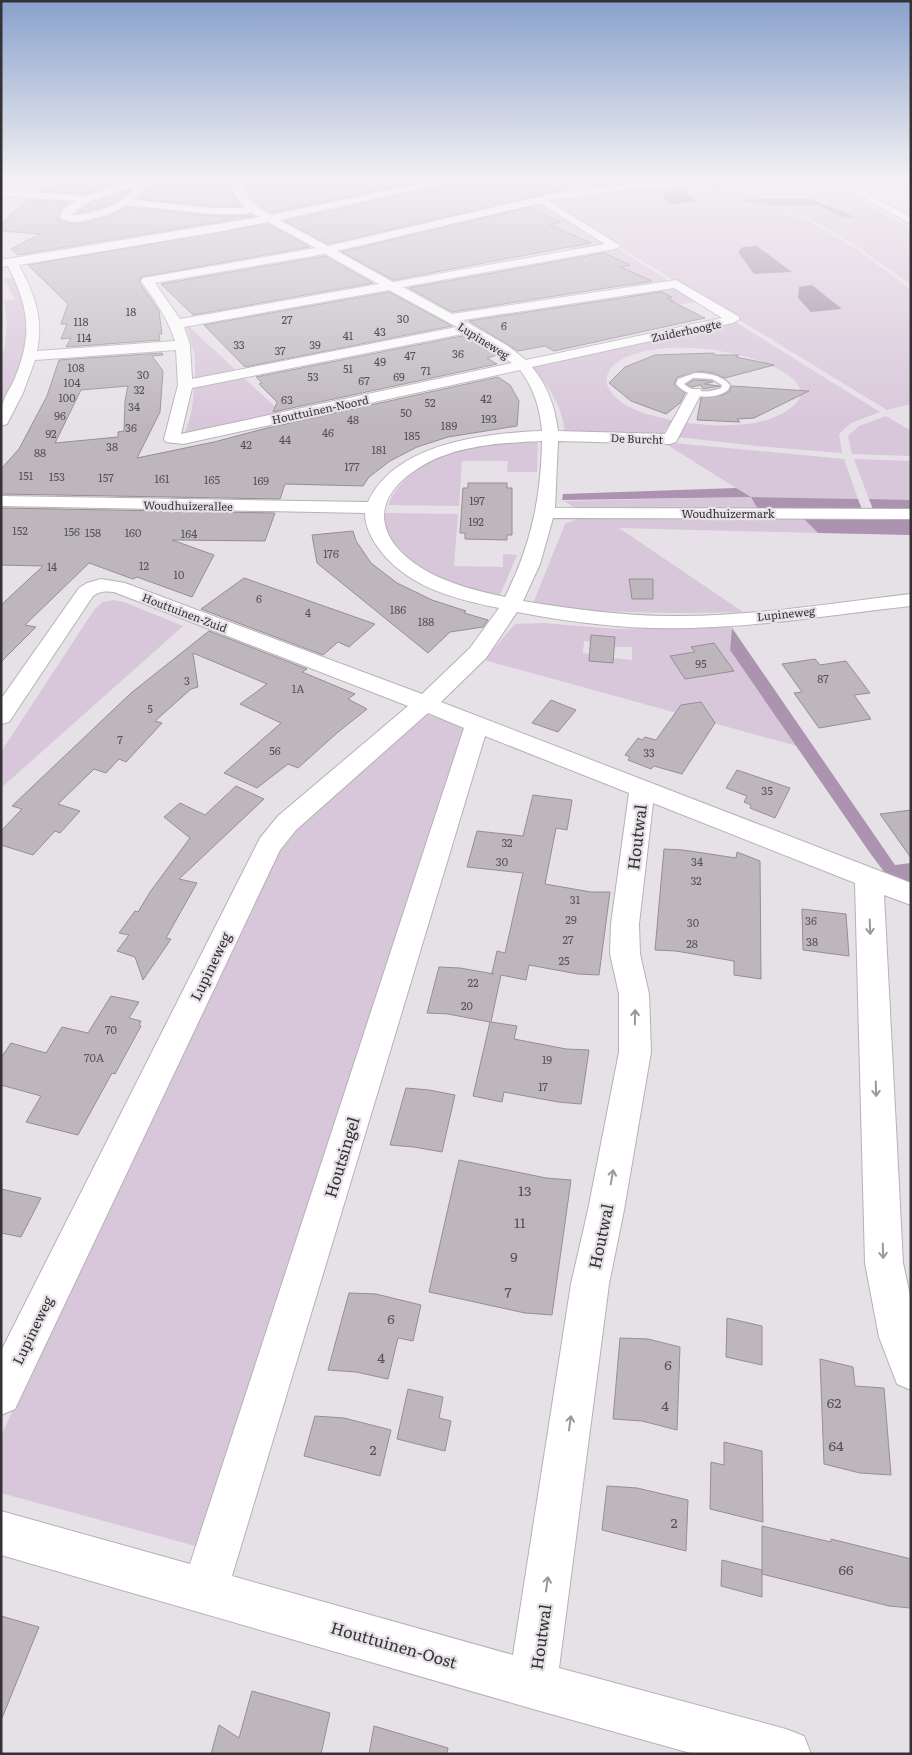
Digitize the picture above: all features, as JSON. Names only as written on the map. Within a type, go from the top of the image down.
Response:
[{"type":"main road","points":[[1,421],[18,389],[30,356],[34,335],[33,315],[26,290],[6,263]]},
{"type":"main road","name":"Houttuinen-Noord","points":[[252,263],[147,281],[158,294],[176,324],[183,344],[185,385],[172,439],[183,439],[523,366]]},
{"type":"main road","name":"Lupineweg","points":[[1,1395],[269,845],[287,822],[425,704],[462,670],[487,642],[511,606],[538,539],[546,513],[551,436],[548,410],[534,380],[523,366],[499,347],[351,263]]},
{"type":"main road","points":[[176,324],[518,263]]},
{"type":"main road","name":"Zuiderhoogte","points":[[449,318],[676,284],[734,319],[523,366]]},
{"type":"main road","points":[[185,385],[467,329]]},
{"type":"main road","points":[[30,356],[183,344]]},
{"type":"main road","name":"De Burcht","points":[[551,436],[670,439],[695,392]]},
{"type":"main road","points":[[511,606],[438,584],[404,566],[382,540],[375,521],[375,508],[381,493],[393,479],[419,461],[435,454],[458,446],[496,439],[551,436]]},
{"type":"main road","name":"Woudhuizerallee","points":[[1,501],[375,508]]},
{"type":"main road","name":"Woudhuizermark","points":[[546,513],[911,514]]},
{"type":"main road","name":"Houttuinen-Zuid","points":[[1,717],[86,592],[93,586],[103,584],[136,594],[425,704]]},
{"type":"main road","name":"Lupineweg","points":[[511,606],[582,616],[642,621],[710,621],[911,600]]},
{"type":"main road","name":"Houtwal","points":[[425,704],[911,894]]},
{"type":"main road","name":"Houtsingel","points":[[205,1589],[476,724]]},
{"type":"main road","name":"Houtwal","points":[[533,1684],[590,1284],[635,1052],[634,994],[625,954],[625,924],[642,789]]},
{"type":"main road","points":[[869,878],[884,1263],[899,1337],[911,1370]]},
{"type":"main road","name":"Houttuinen-Oost","points":[[1,1533],[786,1754]]},
{"type":"lane","points":[[691,376],[703,376],[718,379],[726,385],[724,390],[720,392],[695,392],[683,388],[680,384],[681,380],[691,376]]},
{"type":"shaded area","points":[[358,263],[384,263],[412,279],[394,283]]},
{"type":"shaded area","points":[[599,263],[640,263],[672,283],[635,288],[599,270],[608,268]]},
{"type":"shaded area","points":[[646,263],[875,263],[911,290],[911,404],[887,410]]},
{"type":"shaded area","points":[[746,263],[780,263],[792,272],[754,274]]},
{"type":"shaded area","points":[[880,263],[911,263],[911,285]]},
{"type":"shaded area","points":[[4,279],[14,279],[21,296],[26,329],[16,375],[1,407],[1,357],[5,345],[7,323],[4,301],[15,299]]},
{"type":"shaded area","points":[[812,285],[842,309],[811,312],[798,298],[799,287]]},
{"type":"shaded area","points":[[675,286],[698,301],[656,309],[624,293]]},
{"type":"shaded area","points":[[734,321],[880,412],[851,423],[839,434],[842,453],[677,437],[686,423],[736,425],[760,422],[783,413],[800,398],[796,382],[777,368],[747,357],[711,350],[673,348],[640,353],[614,365],[608,373],[607,379],[607,386],[621,402],[646,414],[672,420],[661,436],[565,434],[564,424],[554,397],[544,381],[531,367]]},
{"type":"shaded area","points":[[185,323],[238,372],[195,381],[195,356]]},
{"type":"shaded area","points":[[244,378],[283,414],[183,436],[190,419],[194,388]]},
{"type":"shaded area","points":[[886,416],[911,431],[911,456],[852,454],[848,436],[859,426]]},
{"type":"shaded area","points":[[538,440],[537,472],[507,472],[508,461],[462,461],[459,506],[388,505],[399,486],[414,472],[432,461],[474,448]]},
{"type":"shaded area","points":[[663,442],[844,459],[858,499],[752,497],[759,511],[583,510],[564,501],[750,497]]},
{"type":"shaded area","points":[[854,459],[911,461],[911,500],[869,499]]},
{"type":"shaded area","points":[[736,488],[751,497],[562,500],[563,494]]},
{"type":"shaded area","points":[[751,497],[858,499],[863,512],[759,511]]},
{"type":"shaded area","points":[[869,499],[911,500],[911,512],[874,512]]},
{"type":"shaded area","points":[[385,513],[458,514],[454,566],[503,567],[503,554],[517,555],[498,600],[423,573],[401,553],[389,536],[385,522]]},
{"type":"shaded area","points":[[577,519],[804,519],[818,533],[619,528],[743,612],[593,611],[543,607],[534,601],[565,524]]},
{"type":"shaded area","points":[[804,519],[911,520],[911,535],[818,533]]},
{"type":"shaded area","points":[[113,600],[124,602],[183,626],[1,788],[1,752],[94,610],[103,602]]},
{"type":"shaded area","points":[[542,623],[616,629],[730,625],[732,628],[730,650],[797,746],[484,660],[515,624]],"holes":[[[591,635],[615,638],[614,647],[632,647],[632,660],[613,658],[613,663],[589,661],[589,654],[583,653],[584,641],[590,642]],[[714,644],[733,671],[714,675],[712,672],[671,656],[695,652],[692,647]]]},
{"type":"shaded area","points":[[732,628],[895,865],[911,863],[911,884],[894,885],[870,853],[730,650]]},
{"type":"shaded area","points":[[419,712],[468,728],[203,1548],[1,1493],[1,1436],[277,845]]},
{"type":"building","points":[[40,263],[220,263],[141,277],[139,282],[159,311],[162,334],[159,334],[160,340],[66,347],[71,338],[61,339],[67,324],[61,324],[68,304],[28,265]]},
{"type":"building","points":[[285,263],[337,263],[373,283],[193,315],[161,284]]},
{"type":"building","points":[[362,263],[485,263],[393,280]]},
{"type":"building","points":[[549,263],[625,263],[630,265],[620,267],[652,281],[452,312],[409,288]]},
{"type":"building","points":[[389,292],[452,326],[245,367],[204,325]]},
{"type":"building","points":[[661,292],[672,297],[667,298],[673,301],[671,301],[705,318],[554,351],[545,346],[518,351],[469,321]]},
{"type":"building","points":[[467,335],[497,355],[487,358],[497,364],[273,412],[277,402],[259,384],[262,383],[256,377]]},
{"type":"building","points":[[162,353],[163,355],[152,356],[163,371],[160,412],[137,458],[498,377],[510,385],[519,401],[517,426],[448,437],[417,447],[390,461],[369,477],[363,486],[285,484],[280,499],[1,494],[1,469],[19,449],[47,396],[59,360]],"holes":[[[128,386],[125,401],[124,431],[118,432],[118,437],[55,443],[81,390]]]},
{"type":"building","points":[[714,353],[714,355],[739,355],[736,357],[774,365],[725,378],[714,373],[700,371],[677,377],[674,384],[685,393],[680,403],[666,414],[631,401],[609,383],[625,367],[655,355]]},
{"type":"building","points":[[694,380],[711,381],[713,382],[704,384],[720,386],[703,389],[701,385],[692,387],[687,384]]},
{"type":"building","points":[[732,386],[809,391],[754,418],[737,419],[740,422],[697,420],[701,398],[723,395],[729,392]]},
{"type":"building","points":[[468,483],[507,483],[507,488],[512,488],[512,535],[507,535],[507,540],[465,539],[465,533],[460,533],[463,488],[468,488]]},
{"type":"building","points":[[1,508],[275,513],[265,541],[172,540],[214,555],[192,597],[137,577],[133,579],[89,563],[25,625],[36,627],[1,662],[1,605],[43,566],[1,565]]},
{"type":"building","points":[[353,531],[356,541],[371,563],[397,583],[432,600],[488,620],[483,627],[450,632],[428,653],[317,563],[312,535]]},
{"type":"building","points":[[244,578],[375,624],[349,647],[338,642],[323,655],[201,609]]},
{"type":"building","points":[[629,579],[653,579],[653,599],[632,599]]},
{"type":"building","points":[[209,631],[307,669],[302,672],[355,694],[348,699],[367,709],[298,768],[288,764],[257,788],[224,773],[281,723],[240,704],[267,684],[193,653],[198,687],[191,689],[155,721],[162,723],[126,762],[119,759],[106,773],[94,769],[58,804],[80,811],[60,833],[55,831],[33,855],[1,845],[1,831],[22,809],[12,806],[131,693]]},
{"type":"building","points":[[591,635],[615,637],[613,663],[589,661]]},
{"type":"building","points":[[714,643],[734,671],[685,679],[670,656],[695,652],[691,647]]},
{"type":"building","points":[[815,659],[820,665],[846,661],[870,693],[854,695],[871,719],[819,728],[794,693],[802,692],[782,664]]},
{"type":"building","points":[[551,700],[576,710],[558,732],[532,723]]},
{"type":"building","points":[[701,702],[715,723],[682,774],[654,766],[651,769],[628,760],[630,757],[625,755],[638,738],[642,740],[645,737],[656,740],[681,705]]},
{"type":"building","points":[[737,770],[790,788],[775,818],[750,808],[751,805],[744,802],[747,796],[726,788]]},
{"type":"building","points":[[236,786],[264,799],[179,879],[197,883],[166,938],[171,939],[143,980],[135,957],[117,951],[129,935],[119,933],[135,911],[138,912],[150,892],[190,838],[164,817],[180,803],[205,815]]},
{"type":"building","points":[[533,795],[572,800],[567,830],[556,828],[545,884],[591,892],[610,892],[599,975],[578,974],[529,965],[526,980],[501,975],[491,1022],[517,1026],[514,1039],[566,1049],[589,1050],[581,1104],[558,1102],[504,1092],[502,1102],[473,1096],[490,1022],[448,1014],[427,1013],[439,967],[460,968],[494,974],[492,973],[497,951],[505,953],[523,873],[467,867],[477,831],[523,836]]},
{"type":"building","points":[[911,810],[911,858],[880,814]]},
{"type":"building","points":[[664,849],[736,858],[737,852],[760,861],[761,979],[734,975],[734,961],[676,951],[655,950]]},
{"type":"building","points":[[802,909],[846,914],[849,956],[803,950]]},
{"type":"building","points":[[111,996],[139,1002],[129,1018],[141,1021],[139,1025],[141,1026],[115,1074],[112,1073],[78,1135],[26,1122],[41,1096],[1,1085],[1,1058],[11,1043],[46,1053],[62,1027],[88,1033]]},
{"type":"building","points":[[406,1088],[455,1095],[442,1152],[390,1145]]},
{"type":"building","points":[[459,1160],[546,1178],[571,1180],[552,1315],[525,1313],[429,1292]]},
{"type":"building","points":[[1,1189],[41,1198],[21,1237],[1,1233]]},
{"type":"building","points":[[349,1293],[376,1294],[421,1305],[413,1341],[398,1338],[388,1379],[356,1372],[328,1370]]},
{"type":"building","points":[[727,1318],[762,1326],[762,1365],[726,1357]]},
{"type":"building","points":[[620,1338],[648,1339],[680,1347],[677,1430],[642,1421],[613,1419]]},
{"type":"building","points":[[820,1359],[853,1367],[855,1386],[884,1388],[891,1475],[860,1473],[824,1464]]},
{"type":"building","points":[[408,1389],[443,1397],[439,1418],[451,1421],[445,1451],[397,1439]]},
{"type":"building","points":[[315,1416],[344,1418],[391,1430],[380,1476],[304,1456]]},
{"type":"building","points":[[724,1442],[762,1451],[763,1522],[710,1509],[711,1462],[724,1465]]},
{"type":"building","points":[[607,1486],[637,1488],[688,1500],[686,1551],[602,1530]]},
{"type":"building","points":[[762,1526],[831,1542],[831,1539],[911,1559],[911,1608],[889,1606],[762,1574]]},
{"type":"building","points":[[722,1560],[762,1570],[762,1597],[721,1586]]},
{"type":"building","points":[[1,1616],[39,1627],[2,1718],[1,1717]]},
{"type":"building","points":[[252,1691],[330,1713],[321,1754],[211,1754],[219,1725],[239,1738]]},
{"type":"building","points":[[374,1726],[448,1748],[447,1754],[369,1754]]}]
